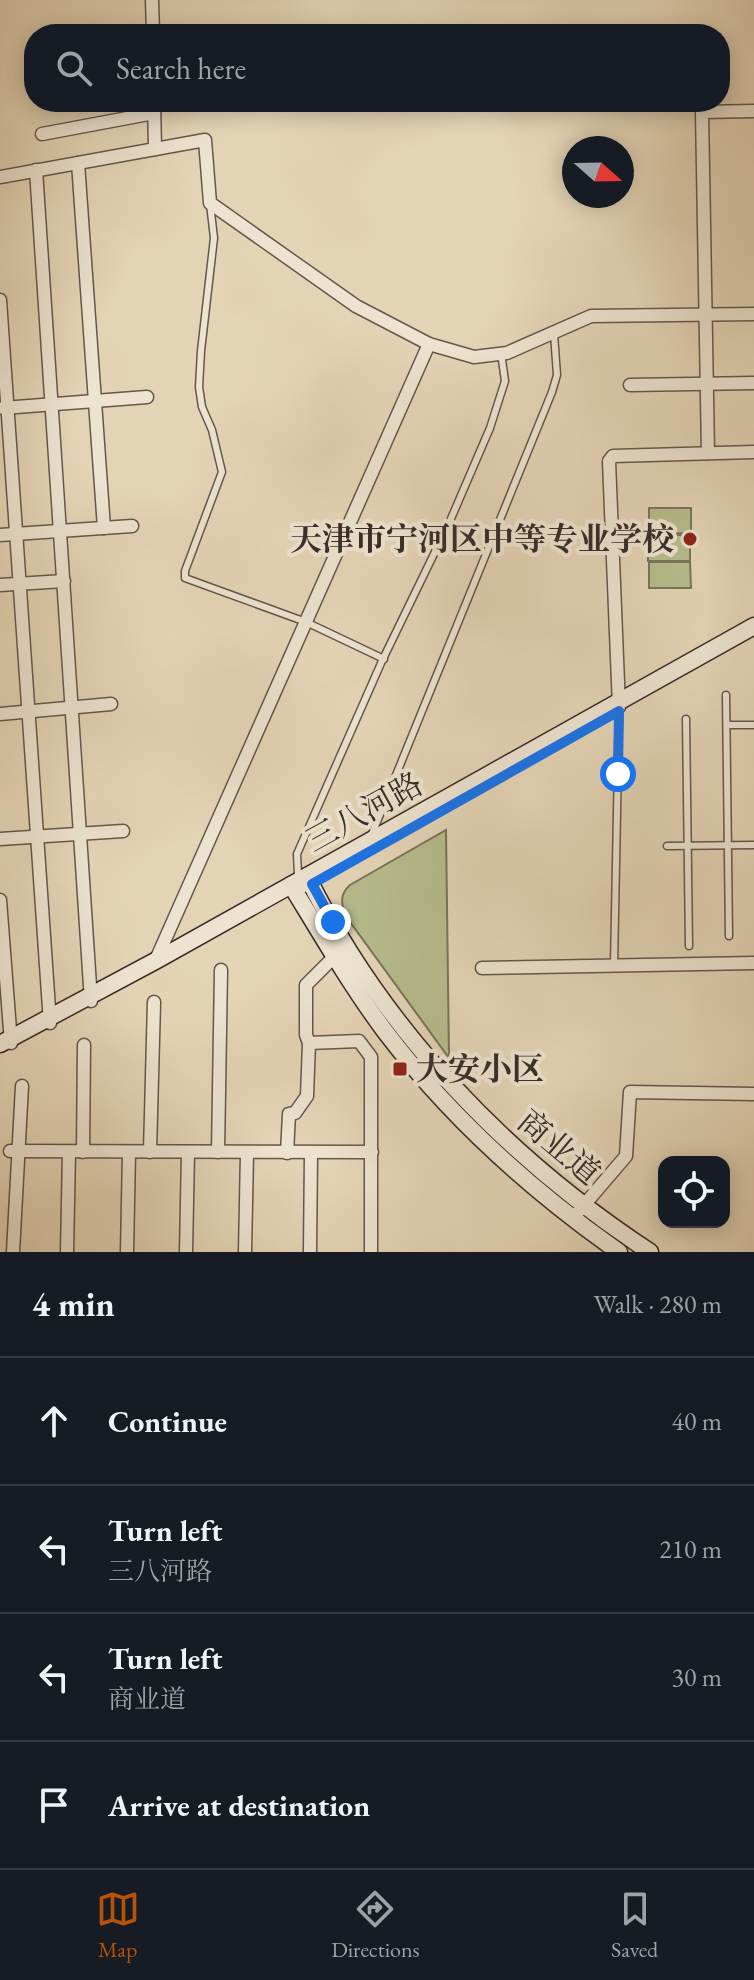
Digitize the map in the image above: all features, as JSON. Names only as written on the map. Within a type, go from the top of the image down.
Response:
[{"type":"street","points":[[152,0],[153,24]]},
{"type":"street","points":[[730,111],[754,111]]},
{"type":"street","points":[[42,134],[133,112]]},
{"type":"street","points":[[154,112],[155,149]]},
{"type":"street","points":[[702,112],[708,453]]},
{"type":"street","points":[[0,177],[205,140],[210,203],[356,306],[429,344],[474,357],[501,353],[591,316],[754,314]]},
{"type":"street","points":[[78,163],[104,528]]},
{"type":"street","points":[[36,170],[91,999]]},
{"type":"street","points":[[0,300],[4,408],[21,583],[50,1021]]},
{"type":"street","points":[[154,966],[429,344]]},
{"type":"street","points":[[630,385],[754,383]]},
{"type":"street","points":[[4,408],[147,397]]},
{"type":"street","points":[[619,706],[609,461],[613,456],[754,452]]},
{"type":"street","points":[[0,535],[132,526]]},
{"type":"street","points":[[0,585],[64,581]]},
{"type":"street","name":"三八河路","points":[[6,1045],[302,884],[619,706],[754,626]]},
{"type":"street","name":"三八河路","points":[[619,706],[754,636]]},
{"type":"street","points":[[0,714],[111,704]]},
{"type":"street","points":[[0,839],[123,831]]},
{"type":"street","name":"商业道","points":[[302,884],[335,956],[385,1031],[439,1096],[506,1162],[579,1212],[650,1252]]},
{"type":"street","name":"商业道","points":[[302,884],[394,1016],[427,1057],[490,1125],[619,1252]]},
{"type":"street","points":[[0,900],[6,1045]]},
{"type":"street","points":[[287,1153],[289,1114],[295,1113],[307,1096],[309,1043],[306,1035],[306,985],[335,956]]},
{"type":"street","points":[[482,968],[754,963]]},
{"type":"street","points":[[218,1152],[221,970]]},
{"type":"street","points":[[150,1152],[154,1002]]},
{"type":"street","points":[[309,1043],[359,1041],[371,1057],[371,1252]]},
{"type":"street","points":[[83,1152],[84,1045]]},
{"type":"street","points":[[13,1252],[15,1151],[22,1086]]},
{"type":"street","points":[[579,1212],[626,1156],[630,1092],[754,1094]]},
{"type":"street","points":[[15,1151],[372,1152]]},
{"type":"street","points":[[67,1252],[69,1152]]},
{"type":"street","points":[[127,1252],[129,1152]]},
{"type":"street","points":[[186,1252],[188,1152]]},
{"type":"street","points":[[245,1252],[247,1153]]},
{"type":"street","points":[[310,1252],[311,1153]]},
{"type":"lane","points":[[210,203],[214,238],[199,387],[222,472],[185,578],[306,622],[384,659]]},
{"type":"lane","points":[[370,845],[552,392],[557,375],[554,332]]},
{"type":"lane","points":[[302,884],[297,854],[490,428],[505,381],[501,353]]},
{"type":"lane","points":[[726,695],[729,936]]},
{"type":"lane","points":[[614,965],[619,706]]},
{"type":"lane","points":[[686,719],[689,946]]},
{"type":"lane","points":[[727,725],[754,725]]},
{"type":"lane","points":[[667,846],[754,845]]},
{"type":"green space","points":[[649,508],[691,508],[691,533],[649,534]]},
{"type":"green space","points":[[648,535],[690,535],[690,561],[648,561]]},
{"type":"green space","points":[[649,562],[690,562],[691,588],[649,588]]},
{"type":"green space","points":[[446,830],[449,1058],[345,915],[342,902],[344,892],[350,885]]},
{"type":"place","name":"天津市宁河区中等专业学校","points":[[690,539]]},
{"type":"place","name":"大安小区","points":[[400,1069]]},
{"type":"route","points":[[333,922],[312,884],[619,711],[618,774]]}]
